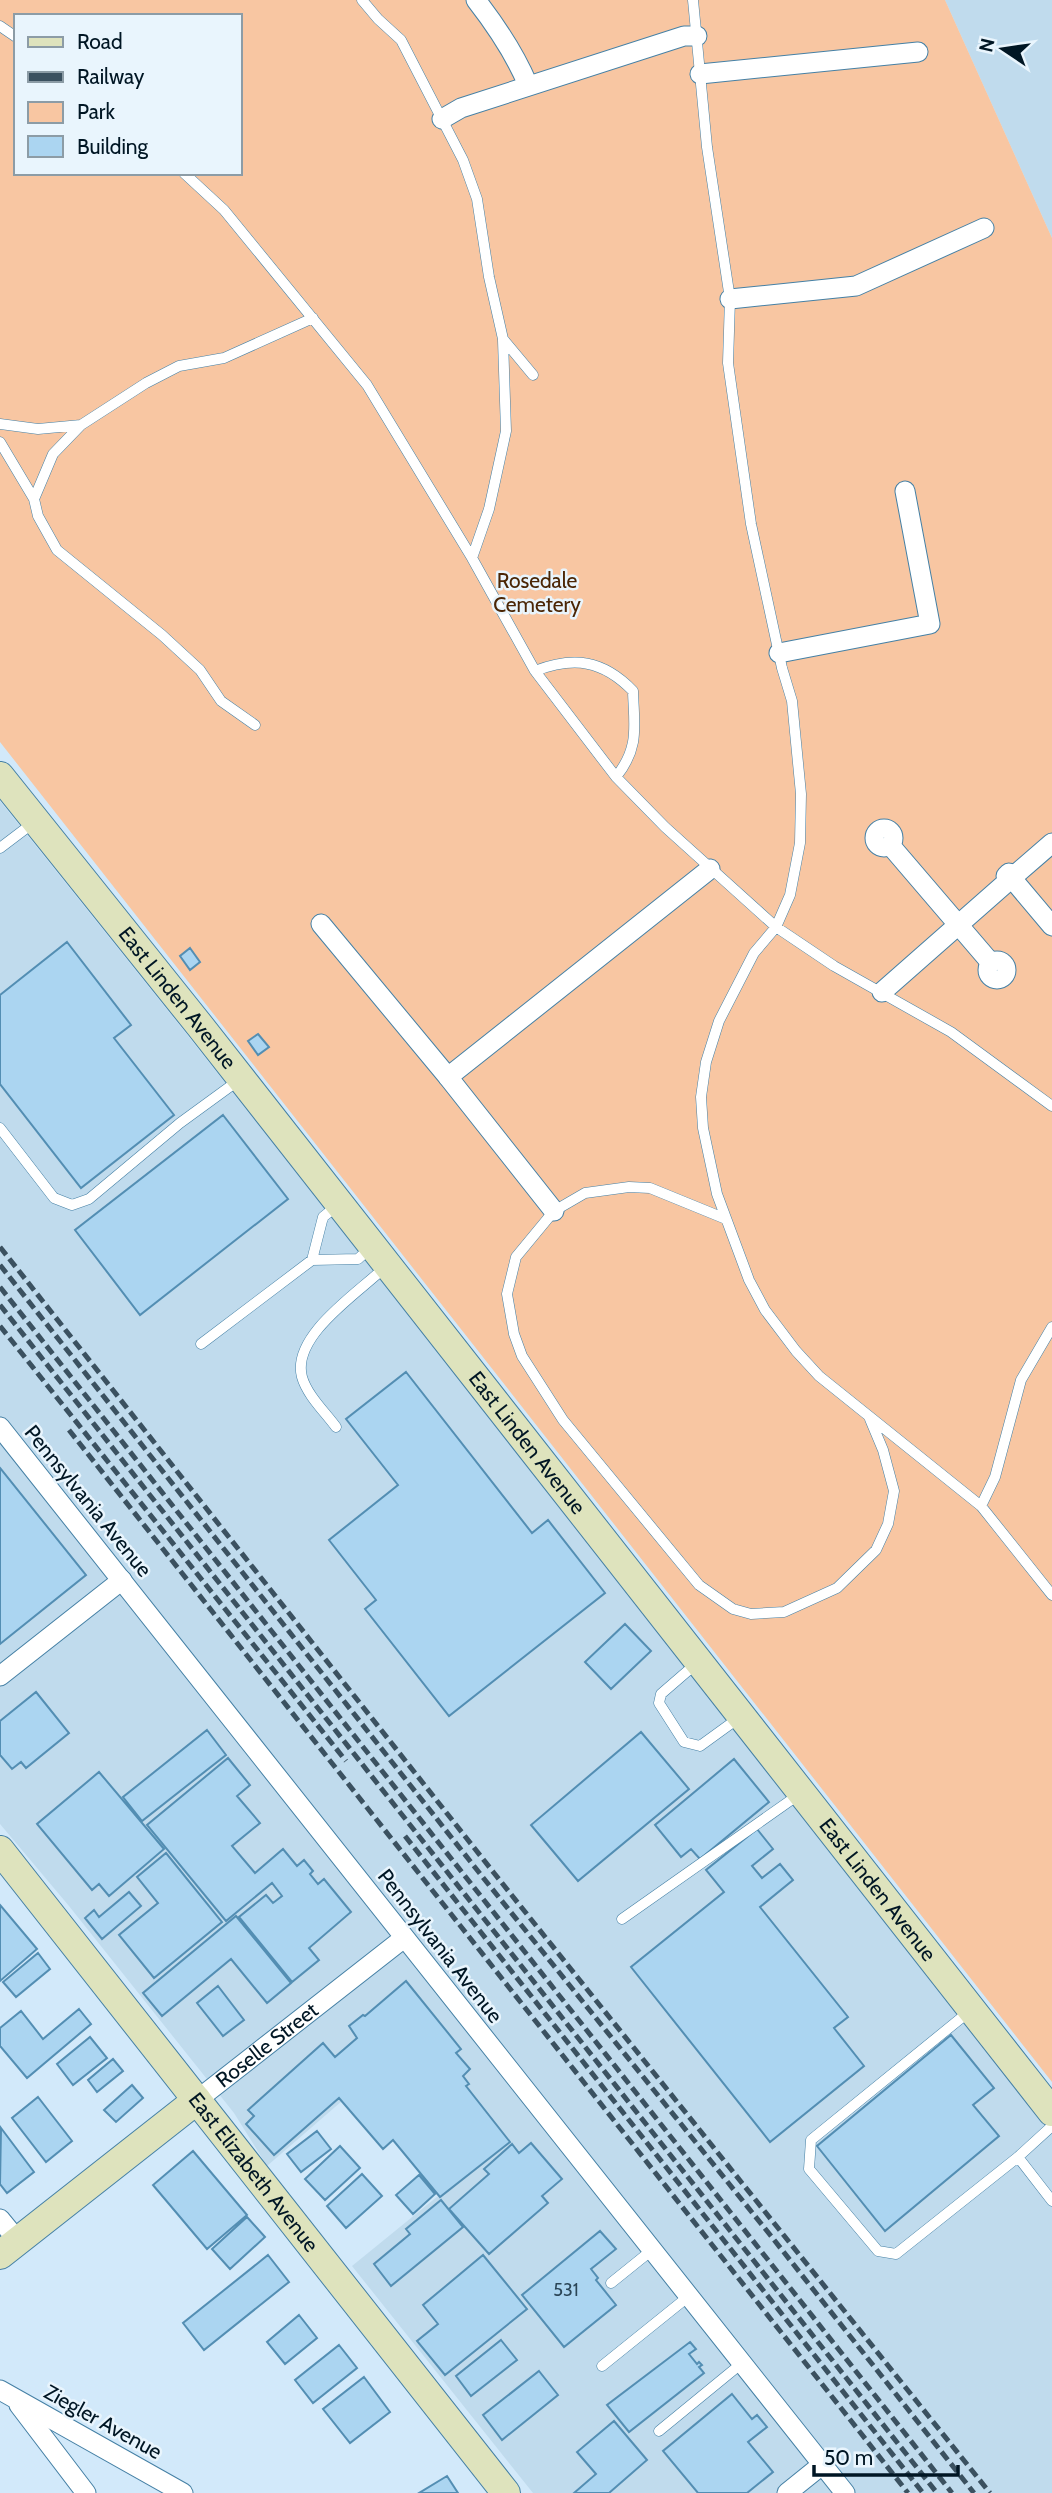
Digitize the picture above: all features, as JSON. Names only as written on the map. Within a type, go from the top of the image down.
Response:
[{"type":"street","points":[[476,0],[498,27],[528,85]]},
{"type":"street","points":[[442,120],[461,108],[528,85],[684,36],[697,36]]},
{"type":"street","points":[[700,74],[918,52]]},
{"type":"street","points":[[730,299],[856,286],[984,228]]},
{"type":"street","points":[[779,653],[930,624],[905,491]]},
{"type":"street","name":"East Linden Avenue","points":[[0,776],[339,1203],[1052,2112]]},
{"type":"street","points":[[881,992],[1052,843]]},
{"type":"street","points":[[890,845],[991,963]]},
{"type":"street","points":[[449,1077],[710,869]]},
{"type":"street","points":[[1012,880],[1052,926]]},
{"type":"street","points":[[321,924],[449,1077],[554,1211]]},
{"type":"street","name":"Pennsylvania Avenue","points":[[0,1427],[845,2493]]},
{"type":"street","points":[[0,1676],[122,1580]]},
{"type":"street","name":"East Elizabeth Avenue","points":[[0,1850],[506,2493]]},
{"type":"street","name":"Roselle Street","points":[[9,2248],[404,1938]]},
{"type":"street","points":[[0,2219],[9,2248]]},
{"type":"street","points":[[7,2394],[86,2493]]},
{"type":"street","name":"Ziegler Avenue","points":[[7,2394],[183,2493]]},
{"type":"street","points":[[787,2493],[823,2464]]},
{"type":"lane","points":[[362,0],[401,40],[463,160],[477,200],[489,278],[503,339],[506,431],[489,509],[472,558]]},
{"type":"lane","points":[[694,0],[707,148],[730,299],[728,363],[751,524],[792,701],[801,794],[800,843],[790,895],[776,928],[754,953],[734,989],[719,1021],[706,1062],[701,1097],[703,1128],[717,1194],[749,1280],[765,1310],[796,1351],[820,1376],[981,1506],[1052,1595]]},
{"type":"lane","points":[[186,175],[224,210],[367,385],[472,558],[535,671],[617,777],[710,869],[776,928],[834,966],[951,1032],[1052,1105]]},
{"type":"lane","points":[[34,499],[53,454],[81,425],[146,383],[179,366],[224,358],[313,318]]},
{"type":"lane","points":[[503,339],[533,375]]},
{"type":"lane","points":[[0,424],[38,429],[81,425]]},
{"type":"lane","points":[[0,442],[34,499],[38,516],[57,550],[162,635],[200,670],[221,701],[255,725]]},
{"type":"lane","points":[[535,671],[559,662],[593,663],[621,678],[633,691],[634,746],[617,777]]},
{"type":"lane","points":[[0,848],[36,821]]},
{"type":"lane","points":[[0,1128],[54,1198],[72,1205],[89,1199],[180,1123],[241,1079]]},
{"type":"lane","points":[[726,1219],[650,1188],[629,1187],[585,1193],[554,1211],[516,1257],[508,1294],[514,1334],[522,1356],[563,1420],[699,1585],[733,1609],[751,1614],[783,1612],[838,1588],[876,1550],[888,1524],[894,1491],[883,1450],[869,1417]]},
{"type":"lane","points":[[312,1260],[323,1217],[339,1203]]},
{"type":"lane","points":[[201,1344],[312,1260],[380,1256]]},
{"type":"lane","points":[[336,1427],[302,1377],[304,1348],[313,1332],[380,1256]]},
{"type":"lane","points":[[981,1506],[995,1477],[1021,1380],[1052,1328]]},
{"type":"lane","points":[[698,1661],[661,1694],[659,1703],[684,1742],[700,1746],[741,1716]]},
{"type":"lane","points":[[622,1919],[801,1792]]},
{"type":"lane","points":[[972,2010],[811,2140],[809,2169],[878,2251],[896,2254],[1018,2157],[1052,2126]]},
{"type":"lane","points":[[1018,2157],[1052,2201]]},
{"type":"lane","points":[[611,2283],[652,2250]]},
{"type":"lane","points":[[602,2366],[689,2296]]},
{"type":"lane","points":[[659,2431],[743,2363]]},
{"type":"shaded area","points":[[945,0],[1052,0],[1052,238]]},
{"type":"shaded area","points":[[0,801],[1052,2131],[1052,2493],[533,2493],[352,2266],[438,2196],[398,2144],[342,2101],[267,2166],[234,2113],[0,1824]]},
{"type":"green space","name":"Rosedale Cemetery","points":[[0,0],[945,0],[1052,238],[1052,2082],[0,742]]},
{"type":"building","points":[[67,942],[131,1025],[114,1038],[174,1115],[81,1188],[0,1084],[0,995]]},
{"type":"building","points":[[190,948],[200,962],[190,970],[180,956]]},
{"type":"building","points":[[258,1034],[269,1047],[258,1055],[248,1041]]},
{"type":"building","points":[[223,1115],[288,1199],[140,1315],[75,1230]]},
{"type":"building","points":[[406,1372],[532,1533],[548,1520],[605,1593],[449,1716],[365,1609],[376,1600],[329,1540],[398,1485],[346,1419]]},
{"type":"building","points":[[0,1468],[86,1575],[0,1644]]},
{"type":"building","points":[[625,1624],[651,1651],[611,1689],[585,1662]]},
{"type":"building","points":[[36,1692],[69,1733],[26,1768],[21,1762],[12,1769],[0,1755],[0,1721]]},
{"type":"building","points":[[207,1730],[226,1755],[142,1821],[123,1797]]},
{"type":"building","points":[[641,1732],[689,1789],[578,1881],[531,1825]]},
{"type":"building","points":[[228,1758],[250,1785],[237,1796],[260,1823],[232,1846],[255,1873],[283,1849],[297,1866],[304,1860],[313,1871],[310,1874],[318,1884],[324,1879],[351,1912],[309,1948],[319,1960],[292,1982],[239,1917],[266,1895],[273,1903],[282,1896],[272,1883],[226,1921],[147,1825]]},
{"type":"building","points":[[734,1759],[769,1802],[700,1859],[691,1849],[681,1857],[655,1825]]},
{"type":"building","points":[[99,1772],[164,1849],[109,1896],[99,1884],[92,1890],[37,1824]]},
{"type":"building","points":[[757,1829],[773,1849],[752,1866],[762,1878],[780,1864],[793,1880],[760,1907],[848,2017],[834,2028],[864,2066],[770,2142],[631,1967],[724,1892],[706,1870]]},
{"type":"building","points":[[166,1853],[222,1922],[154,1978],[119,1935],[158,1903],[137,1877]]},
{"type":"building","points":[[129,1892],[141,1906],[102,1939],[85,1918],[94,1910],[99,1917]]},
{"type":"building","points":[[0,1905],[37,1949],[0,1981]]},
{"type":"building","points":[[236,1916],[291,1983],[267,2003],[231,1959],[162,2016],[143,1993]]},
{"type":"building","points":[[38,1953],[50,1969],[16,1997],[3,1982]]},
{"type":"building","points":[[406,1981],[461,2049],[456,2053],[470,2069],[463,2076],[469,2084],[466,2086],[510,2142],[440,2197],[393,2140],[383,2149],[339,2098],[274,2155],[246,2124],[254,2116],[248,2110],[323,2043],[335,2057],[357,2038],[349,2026]]},
{"type":"building","points":[[218,1986],[244,2020],[223,2036],[197,2003]]},
{"type":"building","points":[[79,2009],[91,2024],[27,2078],[0,2046],[0,2028],[21,2011],[43,2039]]},
{"type":"building","points":[[951,2035],[994,2088],[973,2105],[999,2136],[885,2231],[817,2146]]},
{"type":"building","points":[[90,2037],[107,2058],[73,2085],[57,2064]]},
{"type":"building","points":[[113,2059],[123,2071],[97,2092],[88,2080]]},
{"type":"building","points":[[132,2085],[143,2098],[116,2122],[104,2110]]},
{"type":"building","points":[[38,2097],[72,2141],[46,2162],[12,2118]]},
{"type":"building","points":[[1,2128],[34,2172],[7,2193],[0,2184]]},
{"type":"building","points":[[317,2131],[331,2149],[301,2172],[287,2154]]},
{"type":"building","points":[[531,2143],[562,2179],[542,2196],[548,2203],[489,2254],[449,2209],[489,2174],[484,2169],[512,2144],[519,2153]]},
{"type":"building","points":[[340,2146],[360,2168],[325,2200],[305,2179]]},
{"type":"building","points":[[193,2151],[247,2215],[207,2249],[153,2185]]},
{"type":"building","points":[[362,2174],[382,2196],[346,2228],[327,2206]]},
{"type":"building","points":[[419,2175],[435,2194],[413,2214],[396,2195]]},
{"type":"building","points":[[441,2200],[463,2227],[391,2286],[374,2264],[410,2234],[406,2229]]},
{"type":"building","points":[[247,2217],[265,2237],[230,2269],[212,2249]]},
{"type":"building","points":[[600,2231],[616,2249],[591,2269],[598,2278],[596,2280],[616,2305],[564,2347],[522,2295]]},
{"type":"building","points":[[268,2255],[289,2282],[204,2350],[183,2323]]},
{"type":"building","points":[[483,2255],[527,2309],[445,2375],[417,2341],[438,2324],[423,2305]]},
{"type":"building","points":[[299,2315],[317,2338],[285,2364],[267,2342]]},
{"type":"building","points":[[501,2340],[517,2360],[471,2396],[456,2376]]},
{"type":"building","points":[[690,2342],[696,2349],[689,2354],[697,2364],[699,2362],[702,2365],[699,2367],[704,2373],[629,2432],[607,2405]]},
{"type":"building","points":[[339,2345],[357,2368],[313,2403],[295,2380]]},
{"type":"building","points":[[539,2371],[558,2395],[502,2440],[483,2415]]},
{"type":"building","points":[[364,2377],[390,2412],[350,2443],[323,2409]]},
{"type":"building","points":[[732,2394],[752,2419],[757,2415],[767,2427],[748,2442],[773,2472],[747,2493],[698,2493],[663,2451]]},
{"type":"building","points":[[614,2421],[647,2460],[609,2493],[574,2493],[596,2474],[577,2452]]},
{"type":"building","points":[[447,2476],[458,2493],[419,2493]]},
{"type":"railway","points":[[0,1247],[494,1873],[990,2493]]},
{"type":"railway","points":[[0,1265],[485,1880],[974,2493]]},
{"type":"railway","points":[[0,1287],[952,2493]]},
{"type":"railway","points":[[0,1305],[937,2493]]},
{"type":"railway","points":[[0,1326],[346,1761]]},
{"type":"railway","points":[[69,1430],[908,2493]]},
{"type":"railway","points":[[405,1836],[923,2493]]}]
